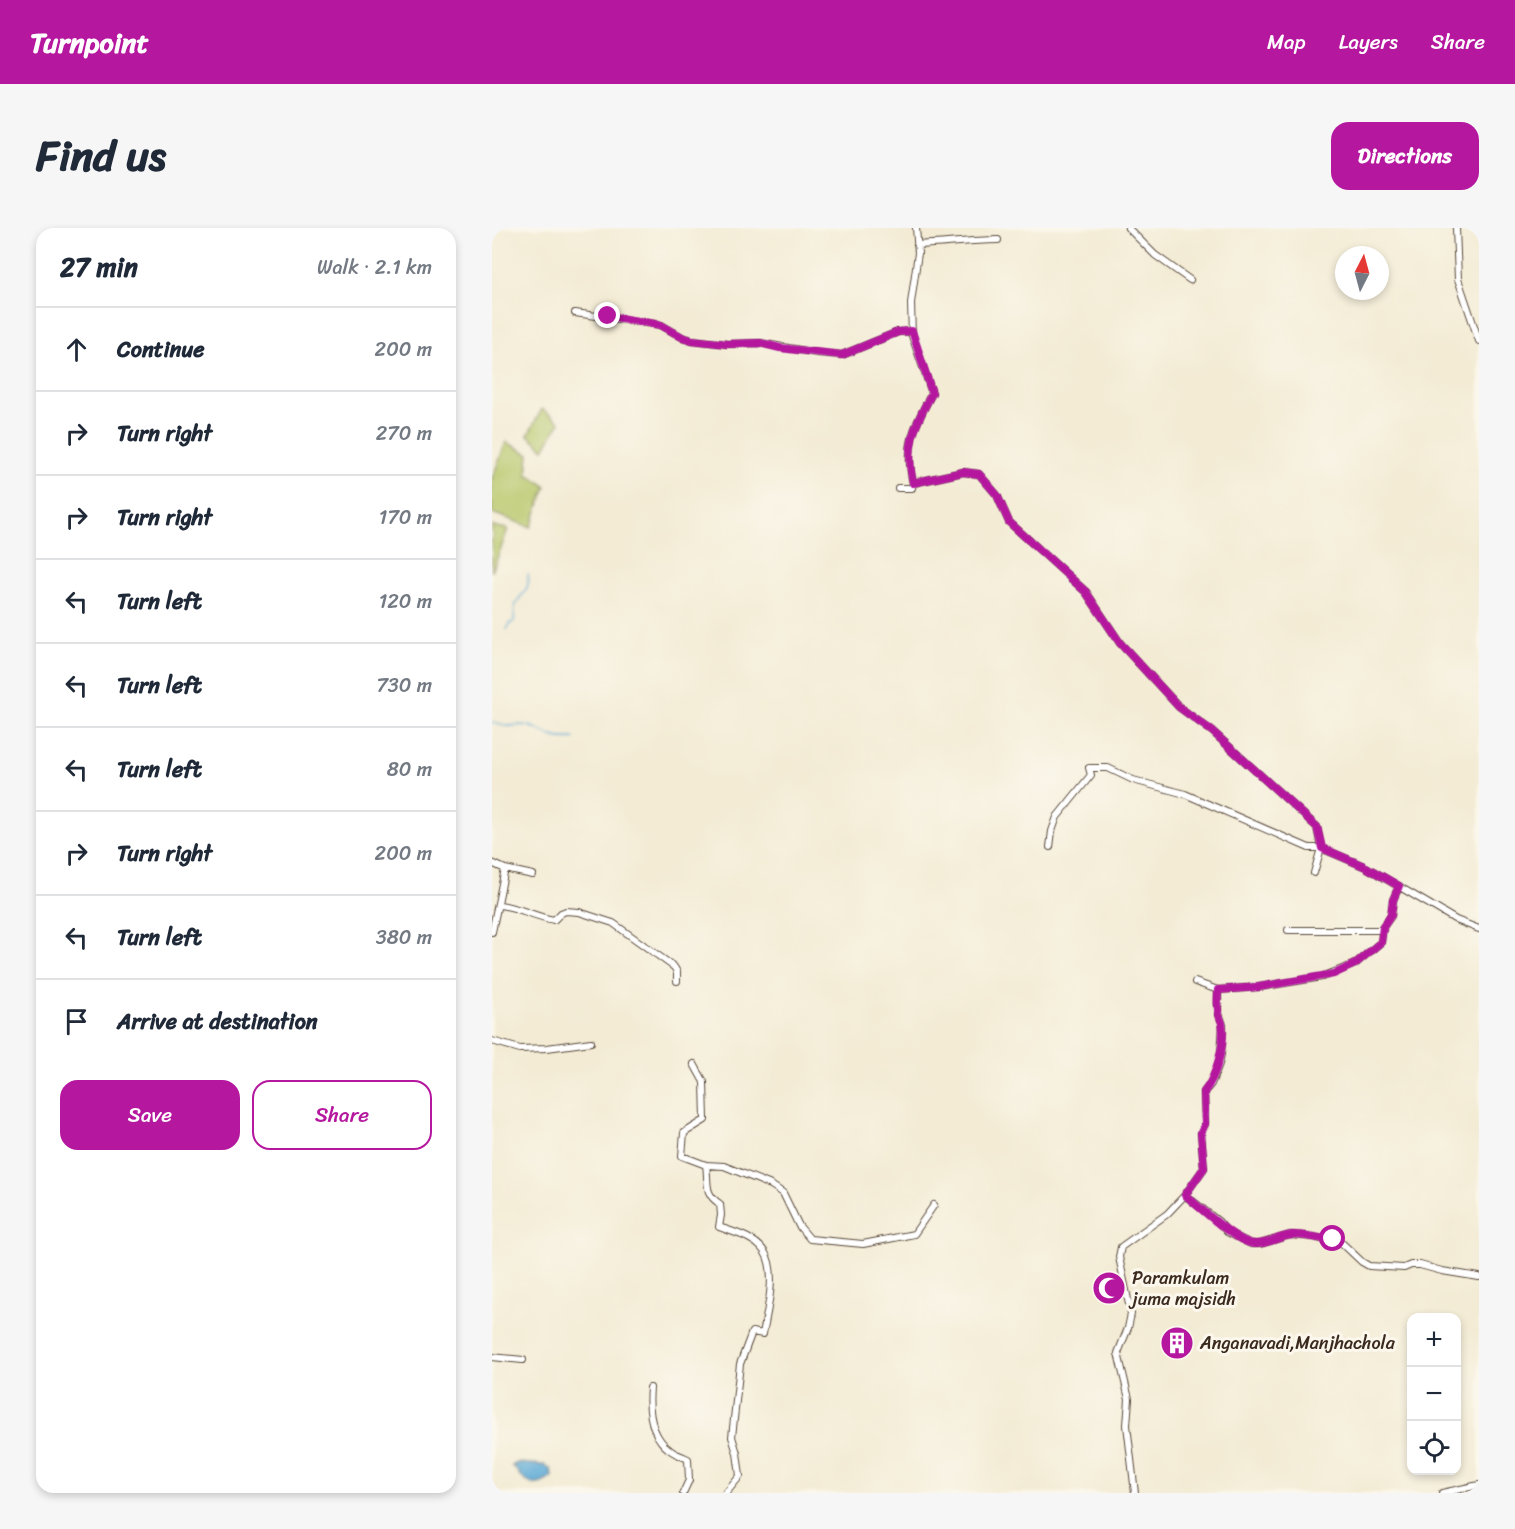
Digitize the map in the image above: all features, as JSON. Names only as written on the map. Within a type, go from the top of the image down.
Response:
[{"type":"street","points":[[898,488],[912,488],[909,465],[912,432],[932,393],[912,331],[911,303],[918,253],[916,228]]},
{"type":"street","points":[[1128,228],[1155,255],[1190,280]]},
{"type":"street","points":[[1456,228],[1458,279],[1479,341]]},
{"type":"street","points":[[917,245],[998,240]]},
{"type":"street","points":[[576,313],[661,325],[692,340],[727,344],[760,343],[780,348],[842,355],[898,332],[912,331]]},
{"type":"street","points":[[913,483],[963,472],[979,474],[997,495],[1009,522],[1086,592],[1120,643],[1179,707],[1213,732],[1317,827],[1322,848],[1314,873]]},
{"type":"street","points":[[1050,847],[1057,817],[1092,775],[1089,768],[1108,768],[1133,780],[1185,794],[1239,819],[1252,822],[1261,829],[1309,848],[1322,848],[1366,867],[1456,920],[1479,929]]},
{"type":"street","points":[[492,863],[505,869],[533,875]]},
{"type":"street","points":[[492,932],[505,869]]},
{"type":"street","points":[[1195,982],[1218,990],[1259,987],[1334,974],[1364,958],[1381,942],[1399,886]]},
{"type":"street","points":[[499,905],[520,909],[541,918],[555,920],[561,913],[579,912],[613,923],[674,967],[677,972],[677,981]]},
{"type":"street","points":[[1288,930],[1383,930]]},
{"type":"street","points":[[1136,1493],[1127,1425],[1129,1399],[1118,1353],[1131,1314],[1119,1257],[1121,1247],[1167,1214],[1185,1195],[1204,1168],[1201,1133],[1205,1124],[1204,1092],[1211,1084],[1221,1054],[1223,1025],[1218,1011],[1218,990]]},
{"type":"street","points":[[492,1041],[520,1049],[591,1042]]},
{"type":"street","points":[[694,1064],[704,1082],[705,1120],[684,1133],[682,1156],[706,1165],[724,1166],[748,1174],[783,1193],[799,1226],[810,1239],[862,1244],[914,1234],[934,1205]]},
{"type":"street","points":[[706,1165],[707,1190],[711,1198],[720,1204],[722,1215],[718,1227],[748,1238],[764,1251],[772,1279],[763,1334],[752,1332],[740,1364],[732,1437],[740,1476],[726,1493]]},
{"type":"street","points":[[1185,1195],[1219,1222],[1227,1232],[1251,1244],[1260,1244],[1290,1235],[1324,1240],[1333,1239],[1343,1244],[1369,1266],[1391,1268],[1420,1265],[1479,1277]]},
{"type":"street","points":[[492,1357],[523,1360]]},
{"type":"street","points":[[650,1388],[649,1407],[658,1435],[669,1450],[688,1459],[689,1480],[683,1493]]},
{"type":"street","points":[[1442,1493],[1477,1485],[1477,1493]]},
{"type":"green space","points":[[542,409],[560,422],[544,449],[528,435]]},
{"type":"green space","points":[[506,442],[529,454],[527,474],[546,486],[531,527],[492,513],[492,479]]},
{"type":"green space","points":[[492,526],[508,529],[492,572]]},
{"type":"water","points":[[517,1463],[544,1465],[551,1469],[552,1477],[541,1483],[530,1483],[512,1466]]},
{"type":"waterway","points":[[507,629],[514,621],[515,607],[528,585],[528,575]]},
{"type":"waterway","points":[[492,722],[503,726],[524,725],[554,737],[574,738]]},
{"type":"place","name":"Paramkulam juma majsidh","points":[[1109,1288]]},
{"type":"place","name":"Anganavadi,Manjhachola","points":[[1177,1343]]},
{"type":"route","points":[[608,316],[661,325],[692,340],[727,344],[760,343],[780,348],[842,355],[898,332],[912,331],[932,393],[912,432],[909,465],[913,483],[963,472],[979,474],[997,495],[1009,522],[1086,592],[1120,643],[1179,707],[1213,732],[1317,827],[1322,848],[1366,867],[1399,886],[1393,900],[1389,921],[1383,927],[1381,942],[1355,964],[1322,977],[1259,987],[1218,990],[1218,1011],[1223,1025],[1221,1054],[1211,1084],[1204,1092],[1205,1124],[1201,1133],[1204,1168],[1185,1195],[1219,1222],[1227,1232],[1251,1244],[1260,1244],[1290,1235],[1324,1240],[1333,1239]]}]
